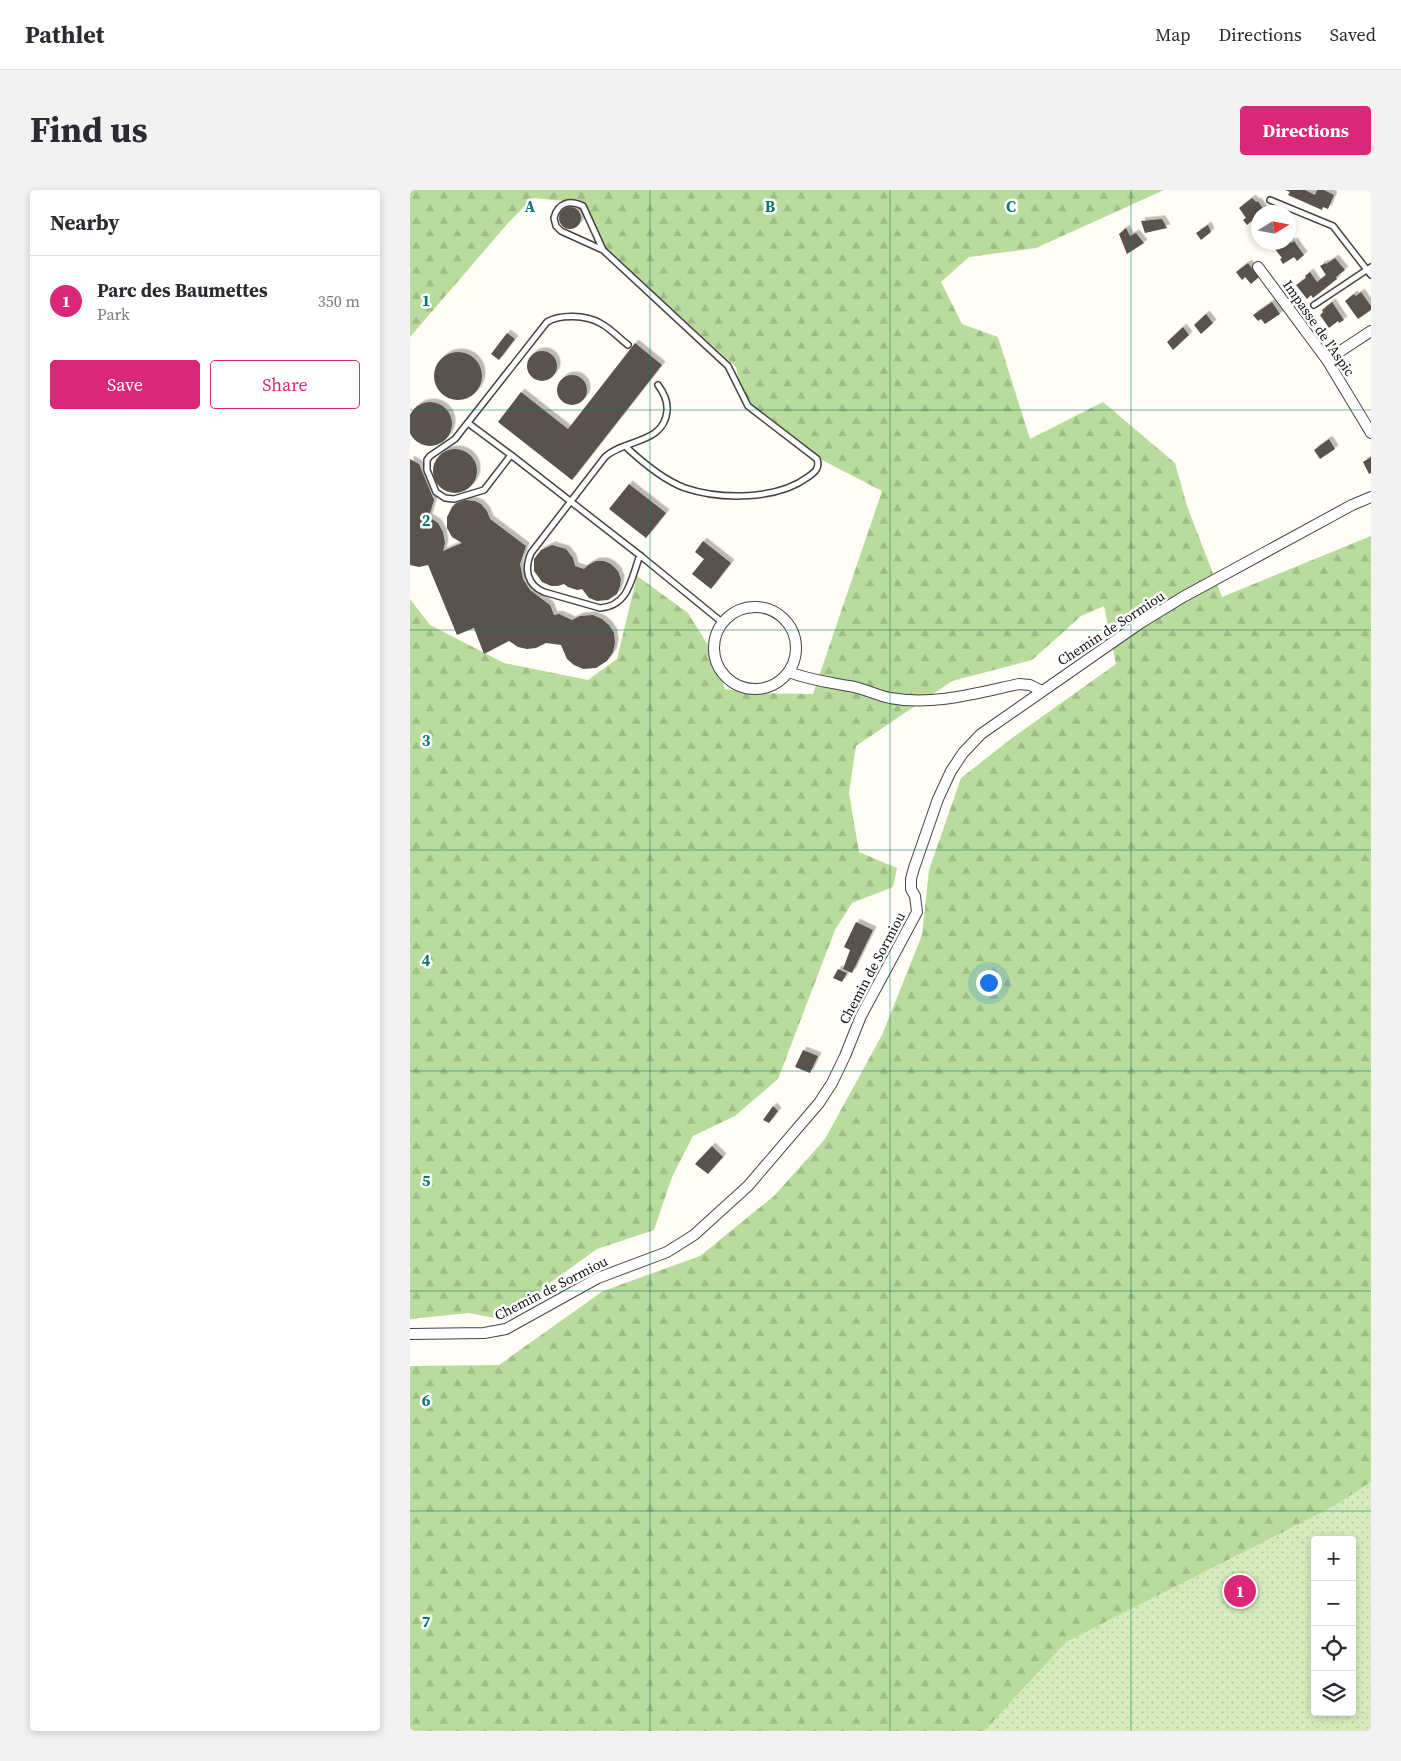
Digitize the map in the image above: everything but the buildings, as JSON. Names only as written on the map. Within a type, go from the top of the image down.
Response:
[{"type":"street","name":"Impasse de l'Aspic","points":[[1258,267],[1327,360],[1371,433]]},
{"type":"street","points":[[1327,360],[1371,331]]},
{"type":"street","name":"Chemin de Sormiou","points":[[410,1334],[499,1331],[514,1325],[598,1278],[655,1257],[680,1246],[694,1236],[748,1186],[806,1120],[826,1093],[845,1056],[861,1016],[917,912],[917,903],[911,889],[911,880],[936,807],[951,771],[971,743],[1042,691],[1139,624],[1182,597],[1352,505],[1371,497]]},
{"type":"street","points":[[749,607],[760,607],[780,615],[793,632],[796,642],[794,663],[789,672],[775,684],[759,690],[747,689],[736,685],[726,678],[717,662],[714,645],[723,623],[735,613],[749,607]]},
{"type":"street","points":[[789,672],[810,680],[850,686],[889,698],[906,700],[943,699],[1019,684],[1030,685],[1042,691]]},
{"type":"lane","points":[[1270,200],[1333,226],[1369,268],[1371,275]]},
{"type":"lane","points":[[603,250],[583,206],[568,202],[562,204],[554,218],[558,229],[571,237],[603,250],[728,366],[748,406],[817,459],[818,465],[815,472],[806,479],[784,490],[745,496],[724,495],[680,486],[655,470],[625,446]]},
{"type":"lane","points":[[1314,305],[1369,268]]},
{"type":"lane","points":[[511,455],[484,490],[454,499],[445,498],[436,492],[427,470],[430,456],[455,439],[531,341],[552,318],[590,319],[600,323],[628,345]]},
{"type":"lane","points":[[640,556],[626,594],[617,604],[609,608],[600,608],[537,589],[530,580],[527,566],[531,553],[605,456],[610,452],[654,434],[663,424],[666,417],[667,403],[662,390],[658,386]]},
{"type":"lane","points":[[468,423],[723,623]]},
{"type":"green space","points":[[410,190],[1164,190],[1036,248],[969,257],[941,282],[962,324],[998,337],[1030,439],[1103,402],[1175,463],[1187,506],[1222,597],[1371,536],[1371,1731],[410,1731],[410,1366],[499,1365],[603,1291],[700,1256],[774,1196],[825,1139],[882,1035],[922,935],[929,870],[961,778],[1012,738],[1116,664],[1104,606],[1081,616],[1032,660],[952,681],[856,746],[849,793],[859,852],[897,868],[893,887],[852,903],[835,930],[778,1079],[735,1116],[693,1136],[672,1177],[654,1230],[597,1249],[500,1319],[469,1313],[410,1319],[410,599],[430,625],[504,663],[588,680],[617,659],[637,576],[688,613],[709,647],[725,689],[747,693],[813,694],[882,491],[822,460],[743,398],[736,367],[601,244],[586,203],[533,198],[509,222],[410,337]]},
{"type":"green space","points":[[1371,1482],[1371,1731],[984,1731],[1066,1642],[1332,1507]]},
{"type":"place","name":"Parc des Baumettes","points":[[1240,1591]]}]
